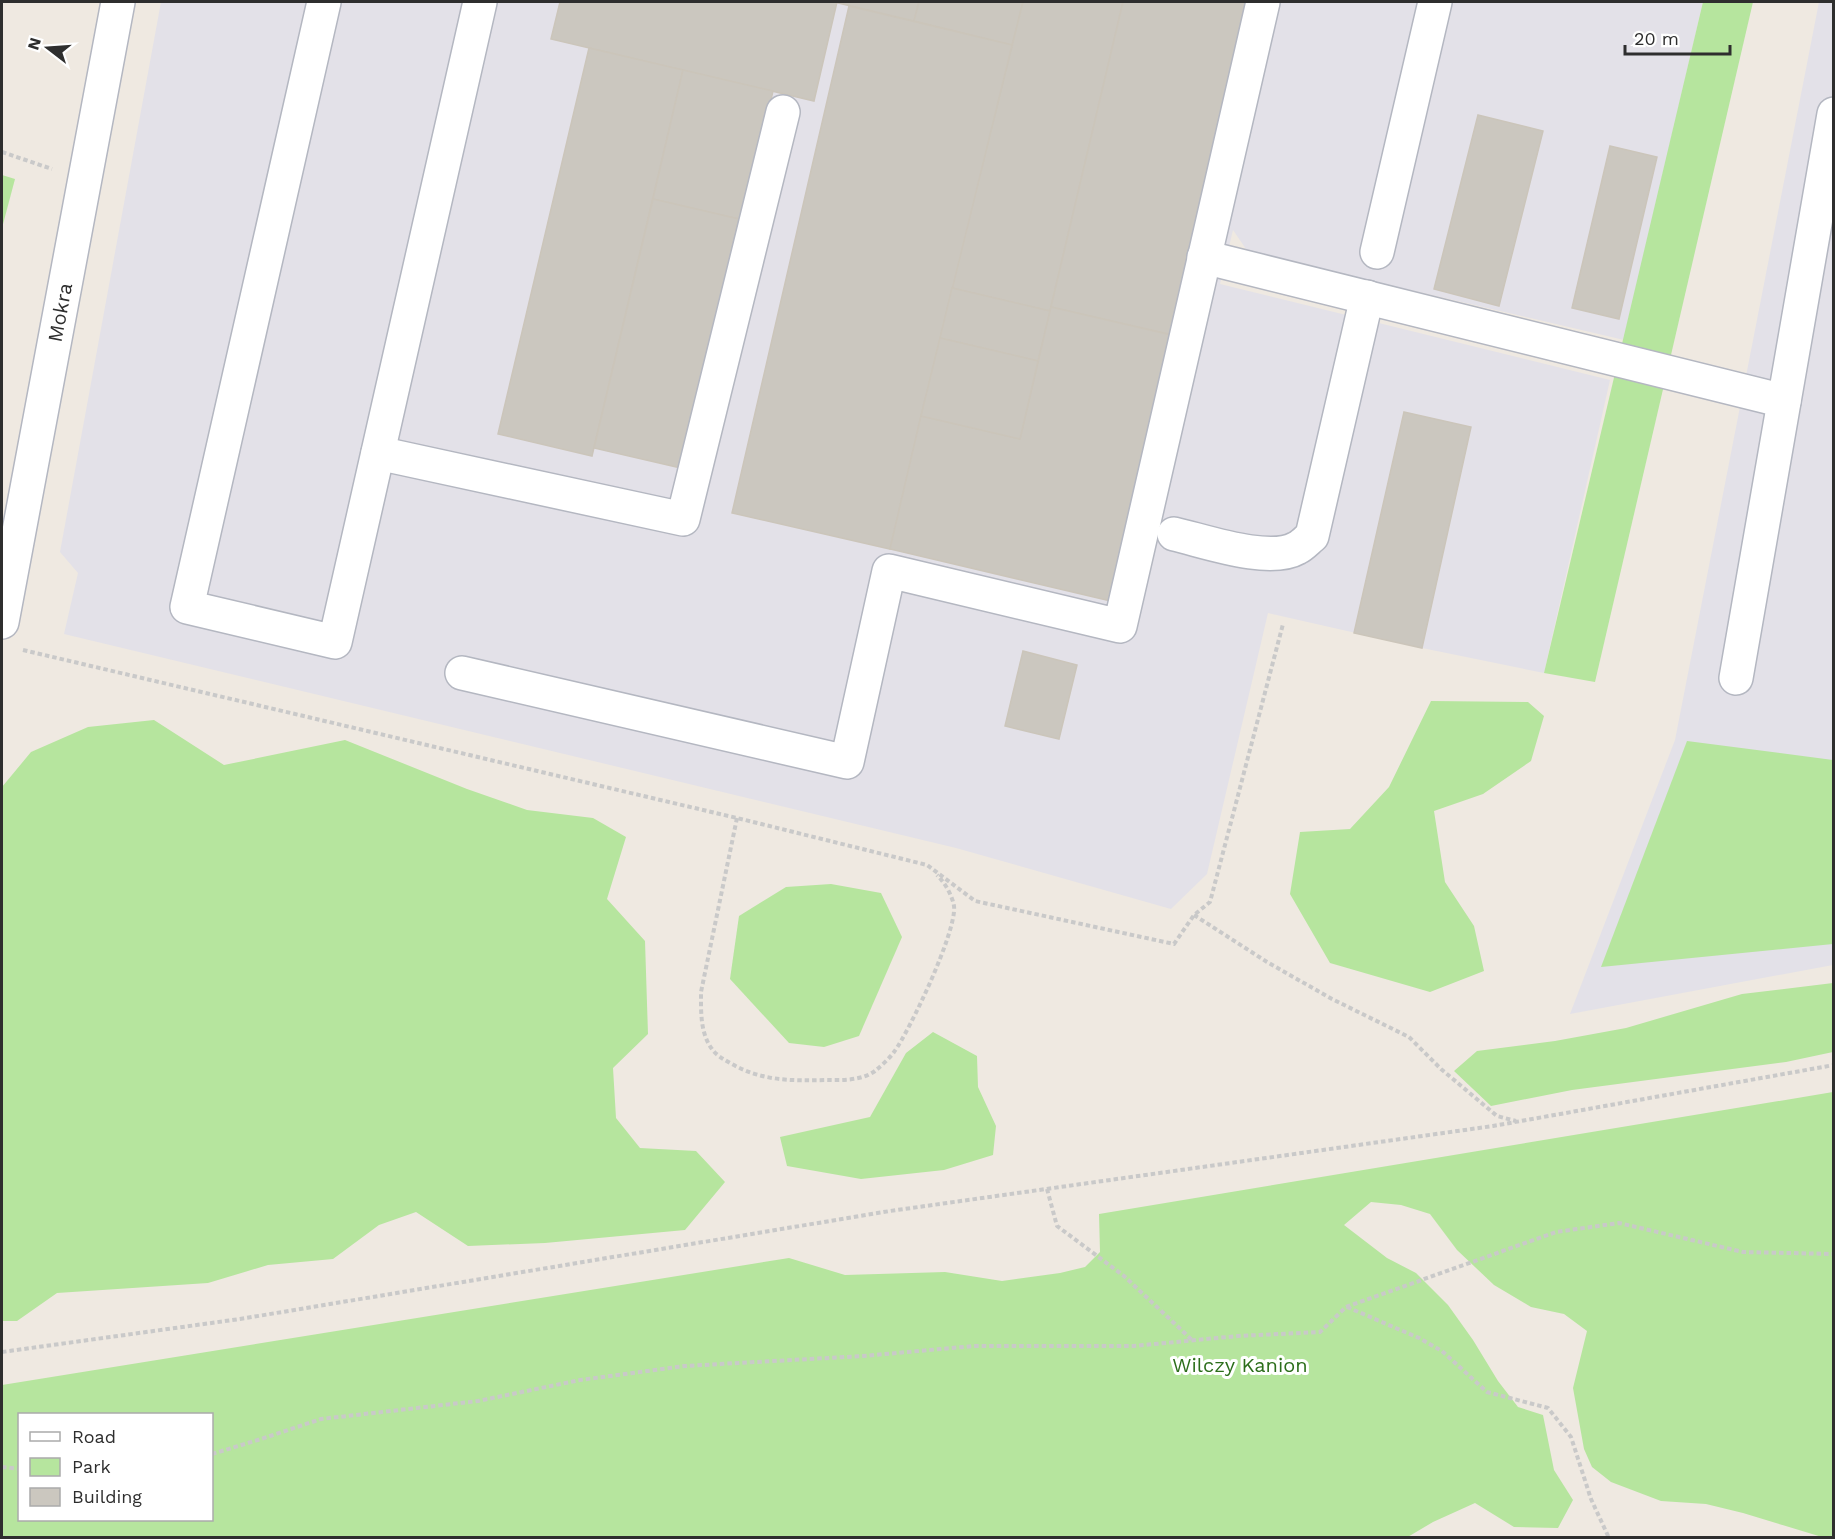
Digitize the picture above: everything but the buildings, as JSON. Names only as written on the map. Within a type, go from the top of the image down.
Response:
[{"type":"street","name":"Mokra","points":[[7,635],[84,179],[118,2]]},
{"type":"street","points":[[324,2],[187,607],[334,642],[480,2]]},
{"type":"street","points":[[462,673],[847,762],[889,571],[1120,626],[1263,2]]},
{"type":"street","points":[[1377,252],[1435,2]]},
{"type":"street","points":[[378,453],[683,519],[783,112]]},
{"type":"street","points":[[1736,678],[1833,114]]},
{"type":"street","points":[[1204,257],[1784,401]]},
{"type":"street","points":[[1174,534],[1256,553],[1277,554],[1297,548],[1312,536],[1367,297]]},
{"type":"path","points":[[2,152],[84,179]]},
{"type":"path","points":[[7,635],[927,865],[975,901],[1174,944],[1194,915],[1210,902],[1283,624]]},
{"type":"path","points":[[737,818],[701,992],[701,1017],[712,1051],[747,1072],[775,1079],[853,1080],[873,1073],[893,1055],[912,1023],[951,930],[954,906],[945,883],[927,865]]},
{"type":"path","points":[[1194,915],[1332,999],[1409,1037],[1441,1069],[1497,1116],[1519,1122]]},
{"type":"path","points":[[2,1352],[240,1319],[890,1211],[1519,1122],[1833,1065]]},
{"type":"path","points":[[1047,1190],[1057,1226],[1124,1276],[1192,1340]]},
{"type":"path","points":[[213,1454],[321,1419],[478,1401],[580,1380],[685,1366],[863,1356],[974,1346],[1134,1346],[1238,1336],[1320,1332],[1346,1306],[1556,1232],[1618,1223],[1743,1252],[1833,1254]]},
{"type":"path","points":[[1346,1306],[1419,1338],[1442,1351],[1487,1392],[1548,1408],[1571,1437],[1591,1499],[1609,1538]]},
{"type":"path","points":[[2,1467],[18,1469]]},
{"type":"shaded area","points":[[161,2],[1703,2],[1624,340],[1248,252],[1233,230],[1220,284],[1610,380],[1544,673],[1268,613],[1207,874],[1171,909],[956,848],[64,634],[78,573],[60,552]]},
{"type":"shaded area","points":[[1819,2],[1833,2],[1833,965],[1570,1014],[1675,740]]},
{"type":"green space","points":[[1703,2],[1753,2],[1595,682],[1544,673]]},
{"type":"green space","points":[[2,175],[15,179],[2,228]]},
{"type":"green space","points":[[1431,701],[1528,702],[1544,716],[1531,761],[1483,794],[1434,811],[1445,882],[1474,926],[1484,971],[1430,992],[1330,963],[1290,894],[1300,832],[1350,829],[1389,787]]},
{"type":"green space","points":[[154,720],[224,765],[345,740],[467,789],[527,810],[593,818],[626,837],[607,899],[645,941],[648,1034],[613,1068],[616,1118],[640,1148],[696,1151],[725,1182],[685,1230],[545,1243],[468,1246],[416,1212],[379,1225],[333,1259],[268,1265],[208,1283],[57,1293],[17,1321],[2,1321],[2,787],[31,752],[88,727]]},
{"type":"green space","points":[[1687,741],[1833,760],[1833,944],[1601,967]]},
{"type":"green space","points":[[831,884],[881,893],[902,937],[859,1036],[824,1047],[789,1043],[730,979],[739,916],[786,887]]},
{"type":"green space","points":[[1833,983],[1833,1052],[1786,1062],[1572,1090],[1491,1106],[1454,1071],[1477,1051],[1555,1041],[1626,1028],[1742,994]]},
{"type":"green space","points":[[933,1032],[977,1056],[978,1087],[996,1126],[993,1155],[944,1170],[861,1179],[787,1166],[780,1137],[870,1117],[906,1053]]},
{"type":"green space","name":"Wilczy Kanion","points":[[1833,1092],[1833,1537],[1822,1537],[1706,1504],[1661,1501],[1611,1482],[1592,1467],[1584,1449],[1573,1388],[1587,1331],[1564,1314],[1531,1307],[1494,1285],[1457,1250],[1430,1214],[1401,1205],[1371,1202],[1344,1225],[1387,1258],[1416,1273],[1448,1305],[1518,1407],[1543,1415],[1554,1470],[1573,1500],[1558,1528],[1514,1527],[1475,1503],[1433,1522],[1406,1538],[2,1537],[2,1385],[789,1258],[845,1275],[945,1272],[1002,1281],[1085,1267],[1100,1252],[1099,1214]]}]
